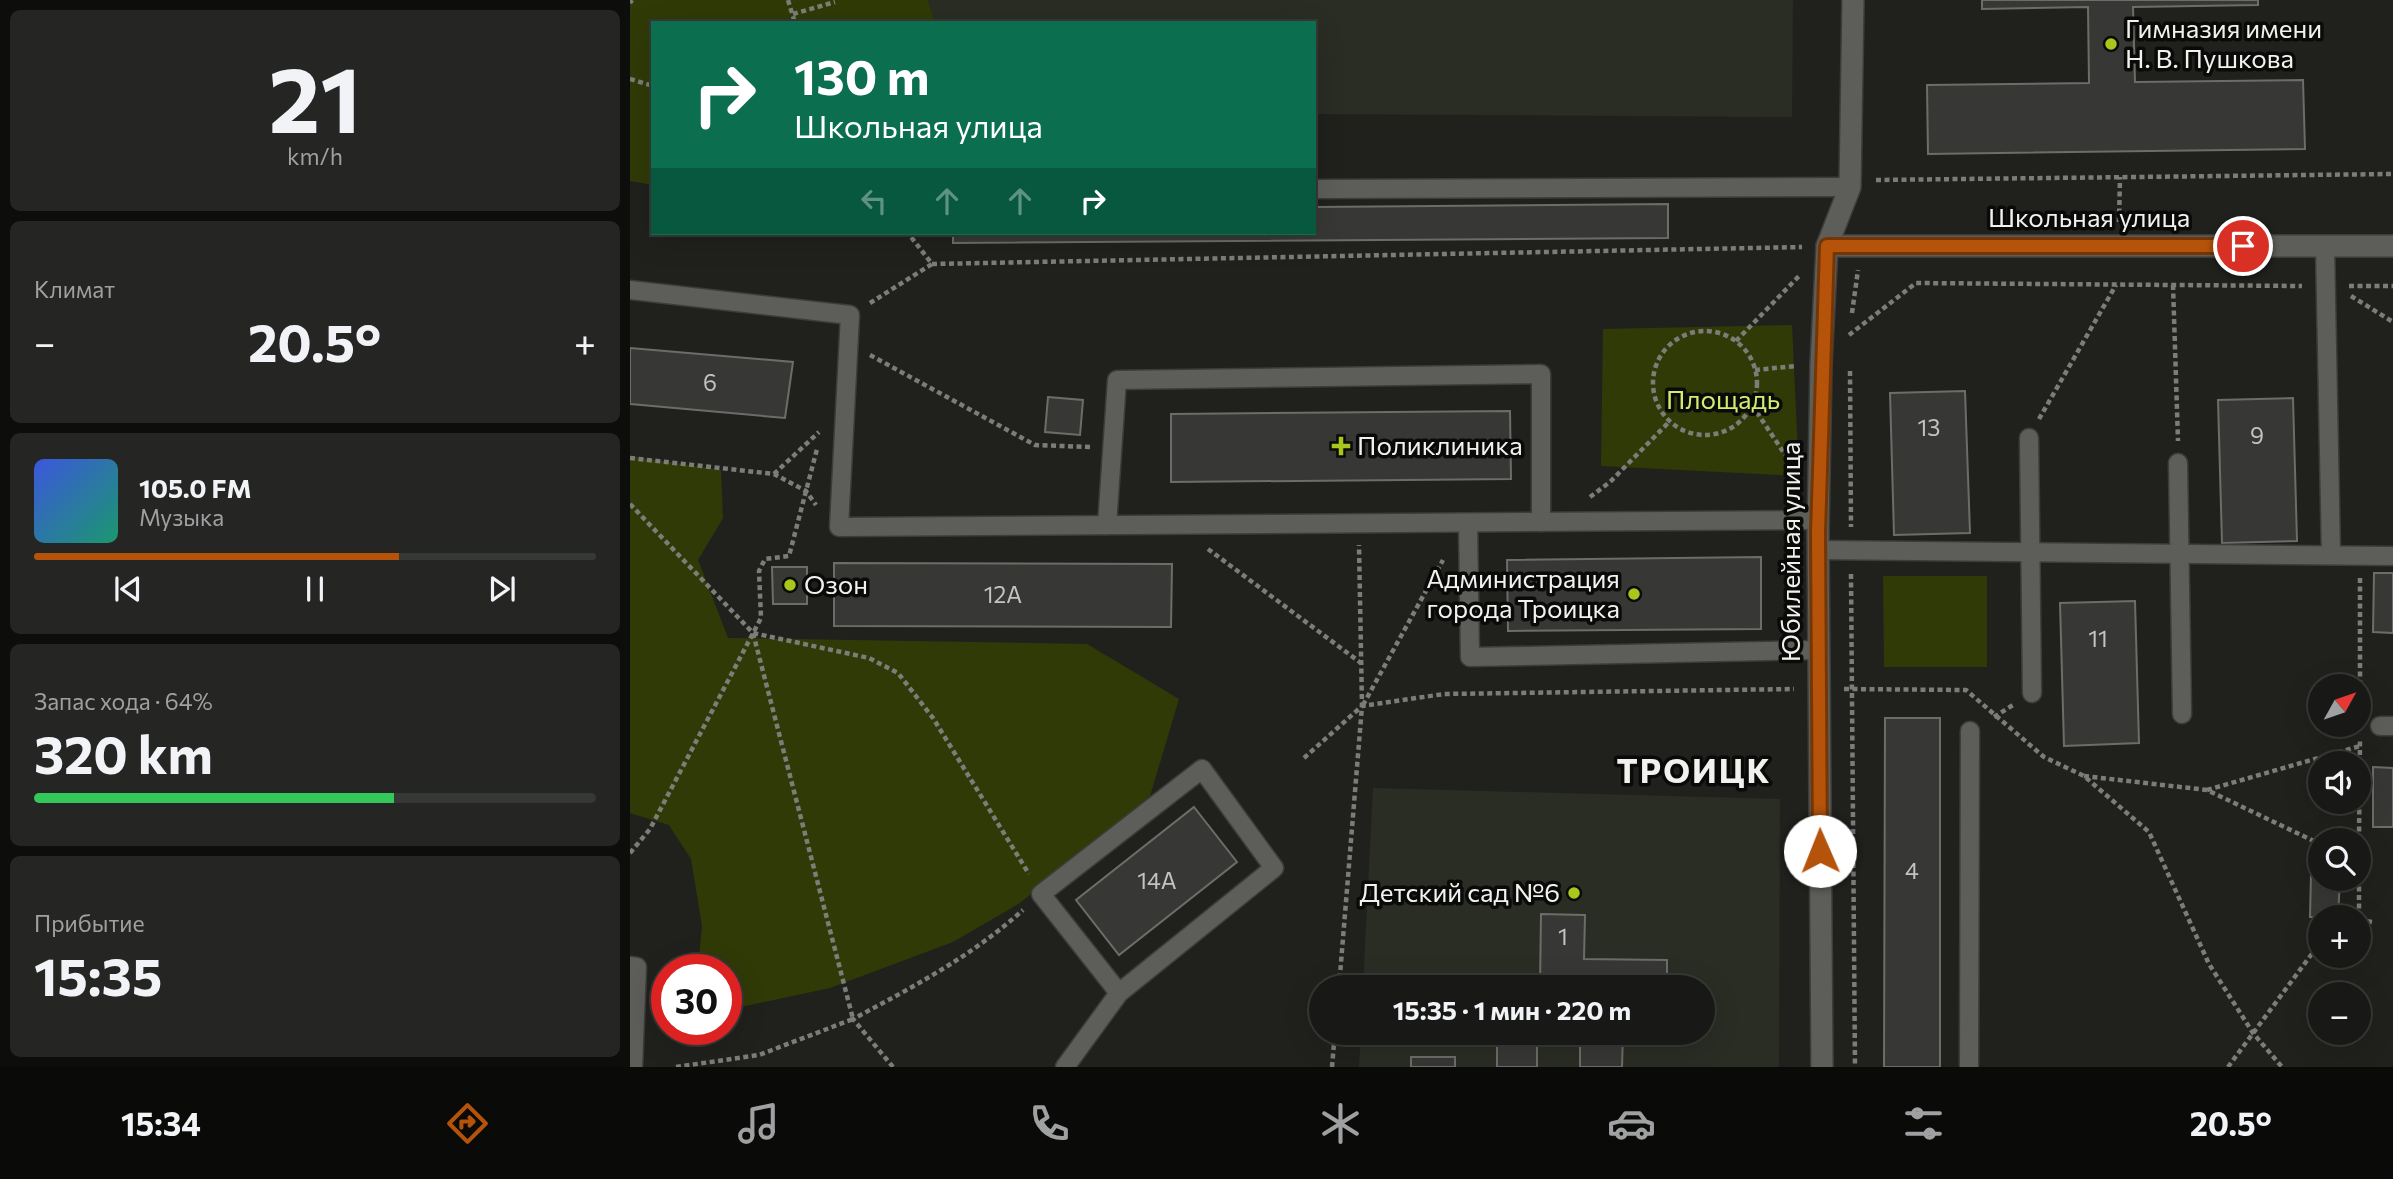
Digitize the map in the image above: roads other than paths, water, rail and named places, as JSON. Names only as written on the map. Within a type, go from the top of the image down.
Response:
[{"type":"street","name":"Юбилейная улица","points":[[1822,1067],[1818,550],[1821,364],[1827,246],[1850,187],[1853,0]]},
{"type":"street","name":"Школьная улица","points":[[1827,246],[2393,246]]},
{"type":"lane","points":[[1316,189],[1850,187]]},
{"type":"lane","points":[[2325,246],[2330,286],[2330,555]]},
{"type":"lane","points":[[630,290],[850,315],[839,527],[1818,520]]},
{"type":"lane","points":[[1107,525],[1117,380],[1541,374],[1549,522]]},
{"type":"lane","points":[[2029,438],[2032,693]]},
{"type":"lane","points":[[2178,463],[2182,714]]},
{"type":"lane","points":[[1468,523],[1470,657],[1819,650]]},
{"type":"lane","points":[[1818,550],[2393,556]]},
{"type":"lane","points":[[1969,1067],[1970,731]]},
{"type":"lane","points":[[1065,1067],[1119,993],[1275,868],[1202,769],[1041,894],[1119,993]]},
{"type":"lane","points":[[630,966],[637,967],[633,1067]]},
{"type":"place","name":"Гимназия имени Н. В. Пушкова","points":[[2111,44]]},
{"type":"place","name":"Поликлиника","points":[[1341,446]]},
{"type":"place","name":"Озон","points":[[790,585]]},
{"type":"place","name":"Администрация города Троицка","points":[[1634,594]]},
{"type":"place","name":"Детский сад №6","points":[[1574,893]]},
{"type":"district","name":"ТРОИЦК","points":[[1694,771]]},
{"type":"park label","name":"Площадь","points":[[1723,400]]}]
